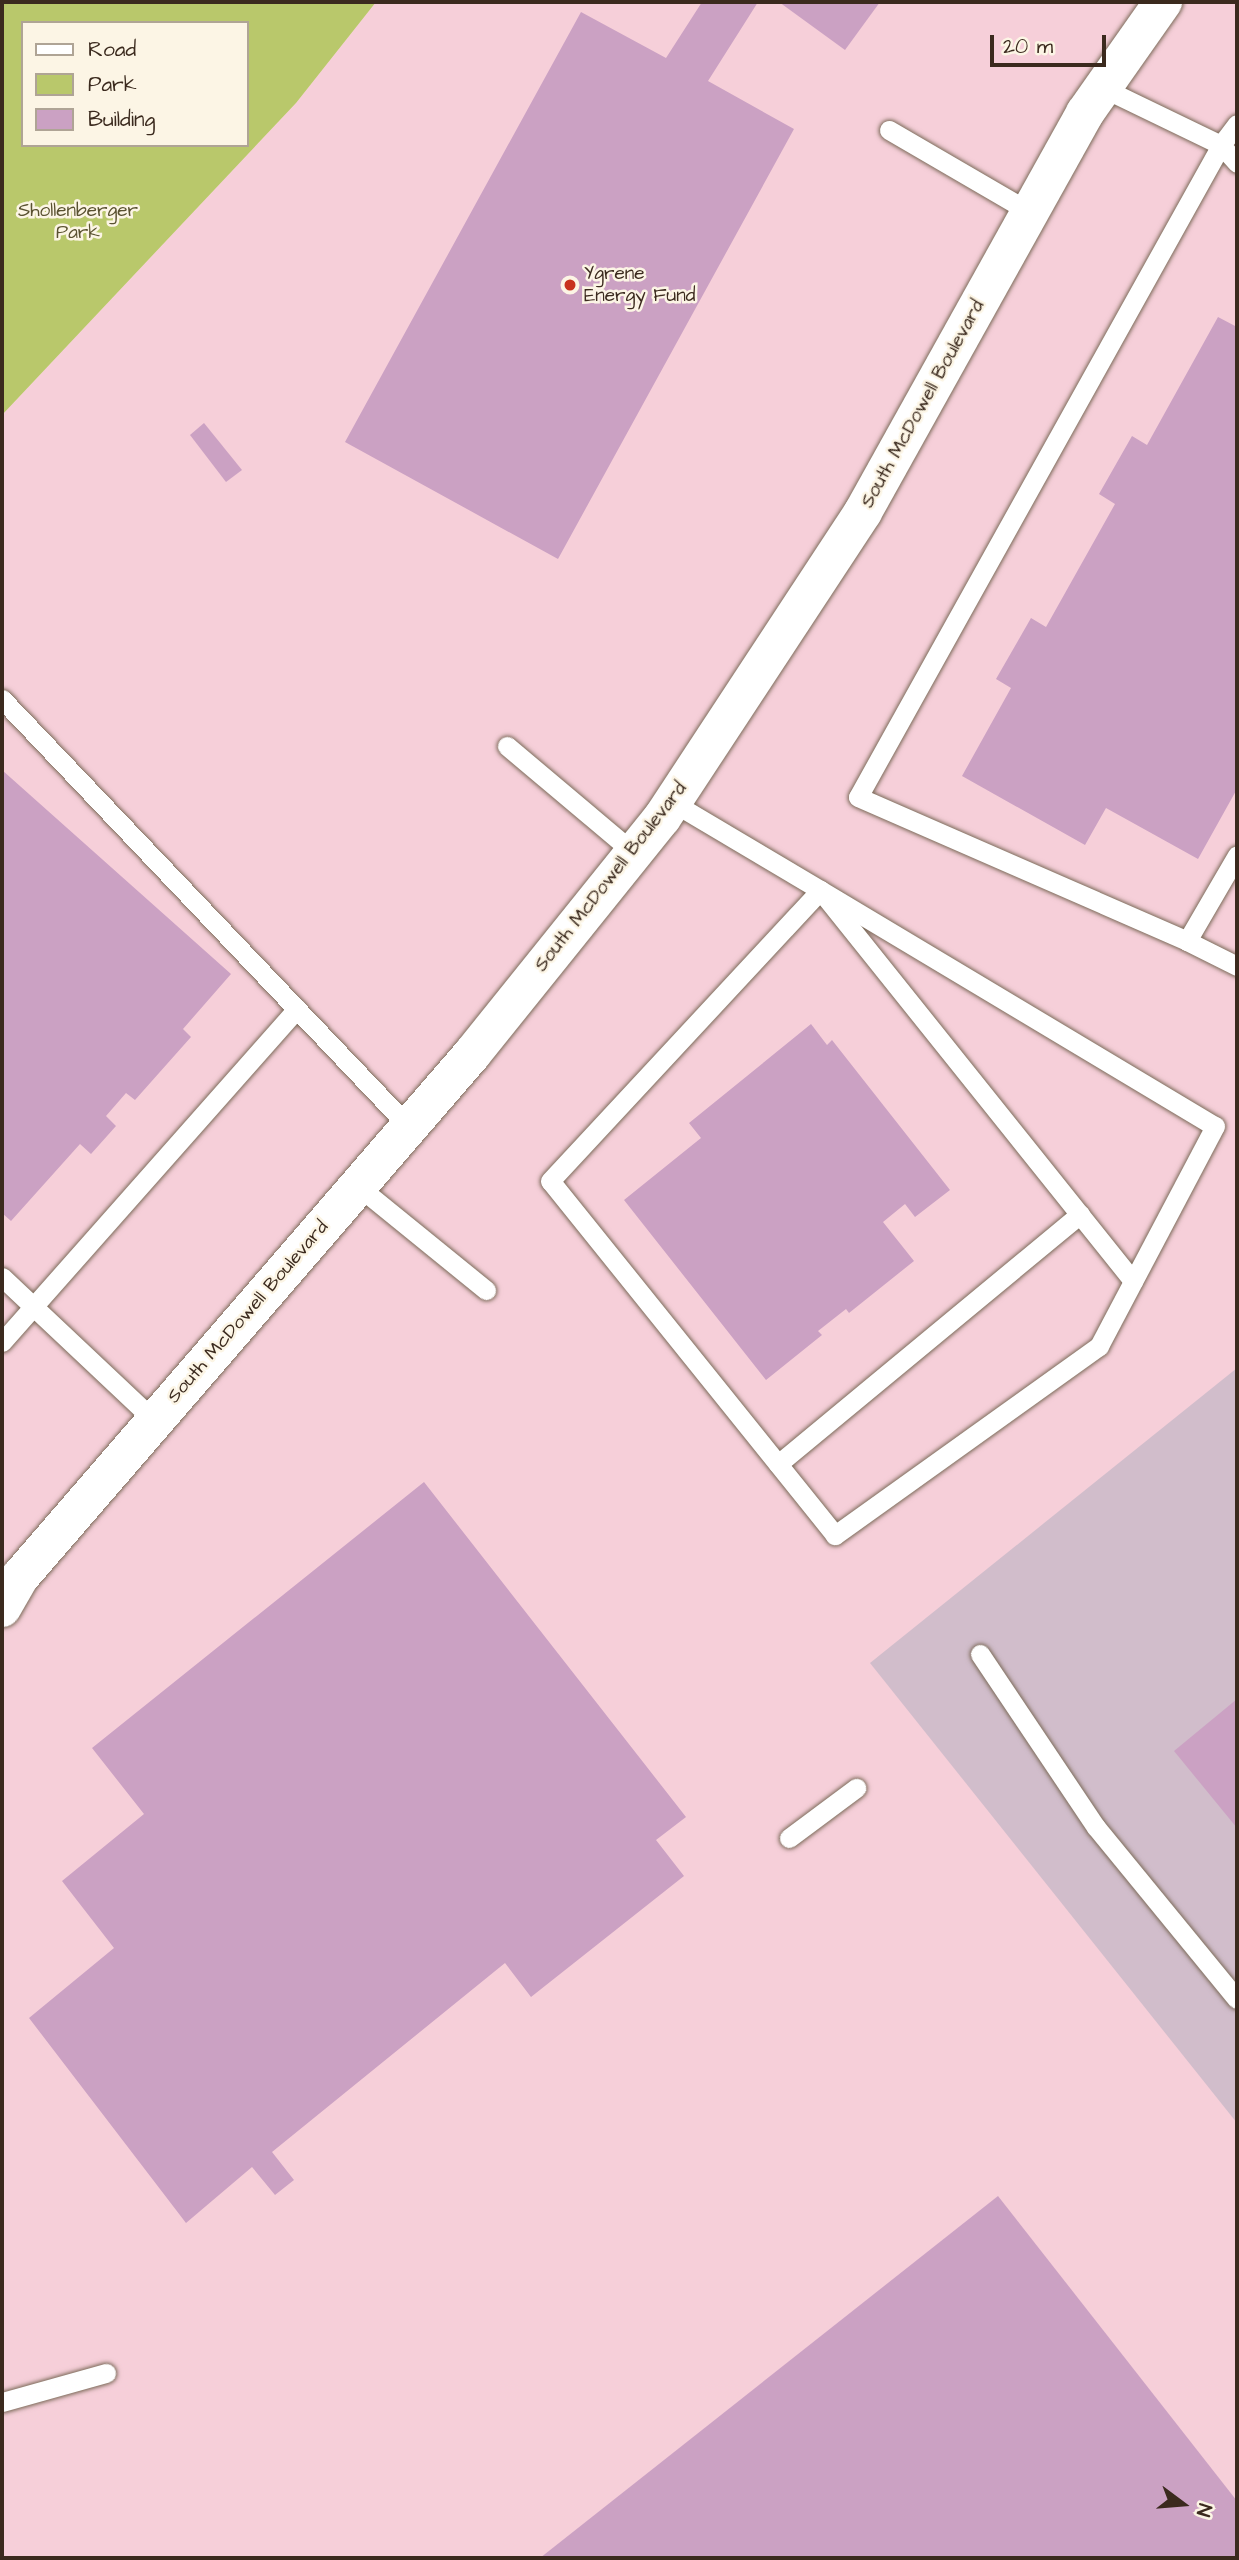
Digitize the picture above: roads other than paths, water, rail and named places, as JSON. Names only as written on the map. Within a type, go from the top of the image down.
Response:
[{"type":"street","name":"South McDowell Boulevard","points":[[2,1608],[20,1577],[409,1128],[634,853],[672,802],[863,512],[1030,212],[1103,88],[1163,2]]},
{"type":"lane","points":[[1103,88],[1221,145],[1237,163]]},
{"type":"lane","points":[[1237,124],[1221,145],[858,797],[1237,966]]},
{"type":"lane","points":[[889,130],[1030,212]]},
{"type":"lane","points":[[2,699],[409,1128]]},
{"type":"lane","points":[[508,746],[634,853]]},
{"type":"lane","points":[[672,802],[820,890],[1216,1126],[1099,1346],[835,1535],[550,1181],[820,890]]},
{"type":"lane","points":[[1186,941],[1237,855]]},
{"type":"lane","points":[[820,890],[1133,1281]]},
{"type":"lane","points":[[2,1342],[297,1009]]},
{"type":"lane","points":[[358,1186],[486,1290]]},
{"type":"lane","points":[[778,1464],[1080,1214]]},
{"type":"lane","points":[[2,1278],[155,1421]]},
{"type":"lane","points":[[980,1654],[1096,1827],[1237,1999]]},
{"type":"lane","points":[[789,1838],[856,1788]]},
{"type":"lane","points":[[2,2402],[106,2373]]},
{"type":"place","name":"Ygrene Energy Fund","points":[[570,285]]},
{"type":"park label","name":"Shollenberger Park","points":[[78,222]]}]
